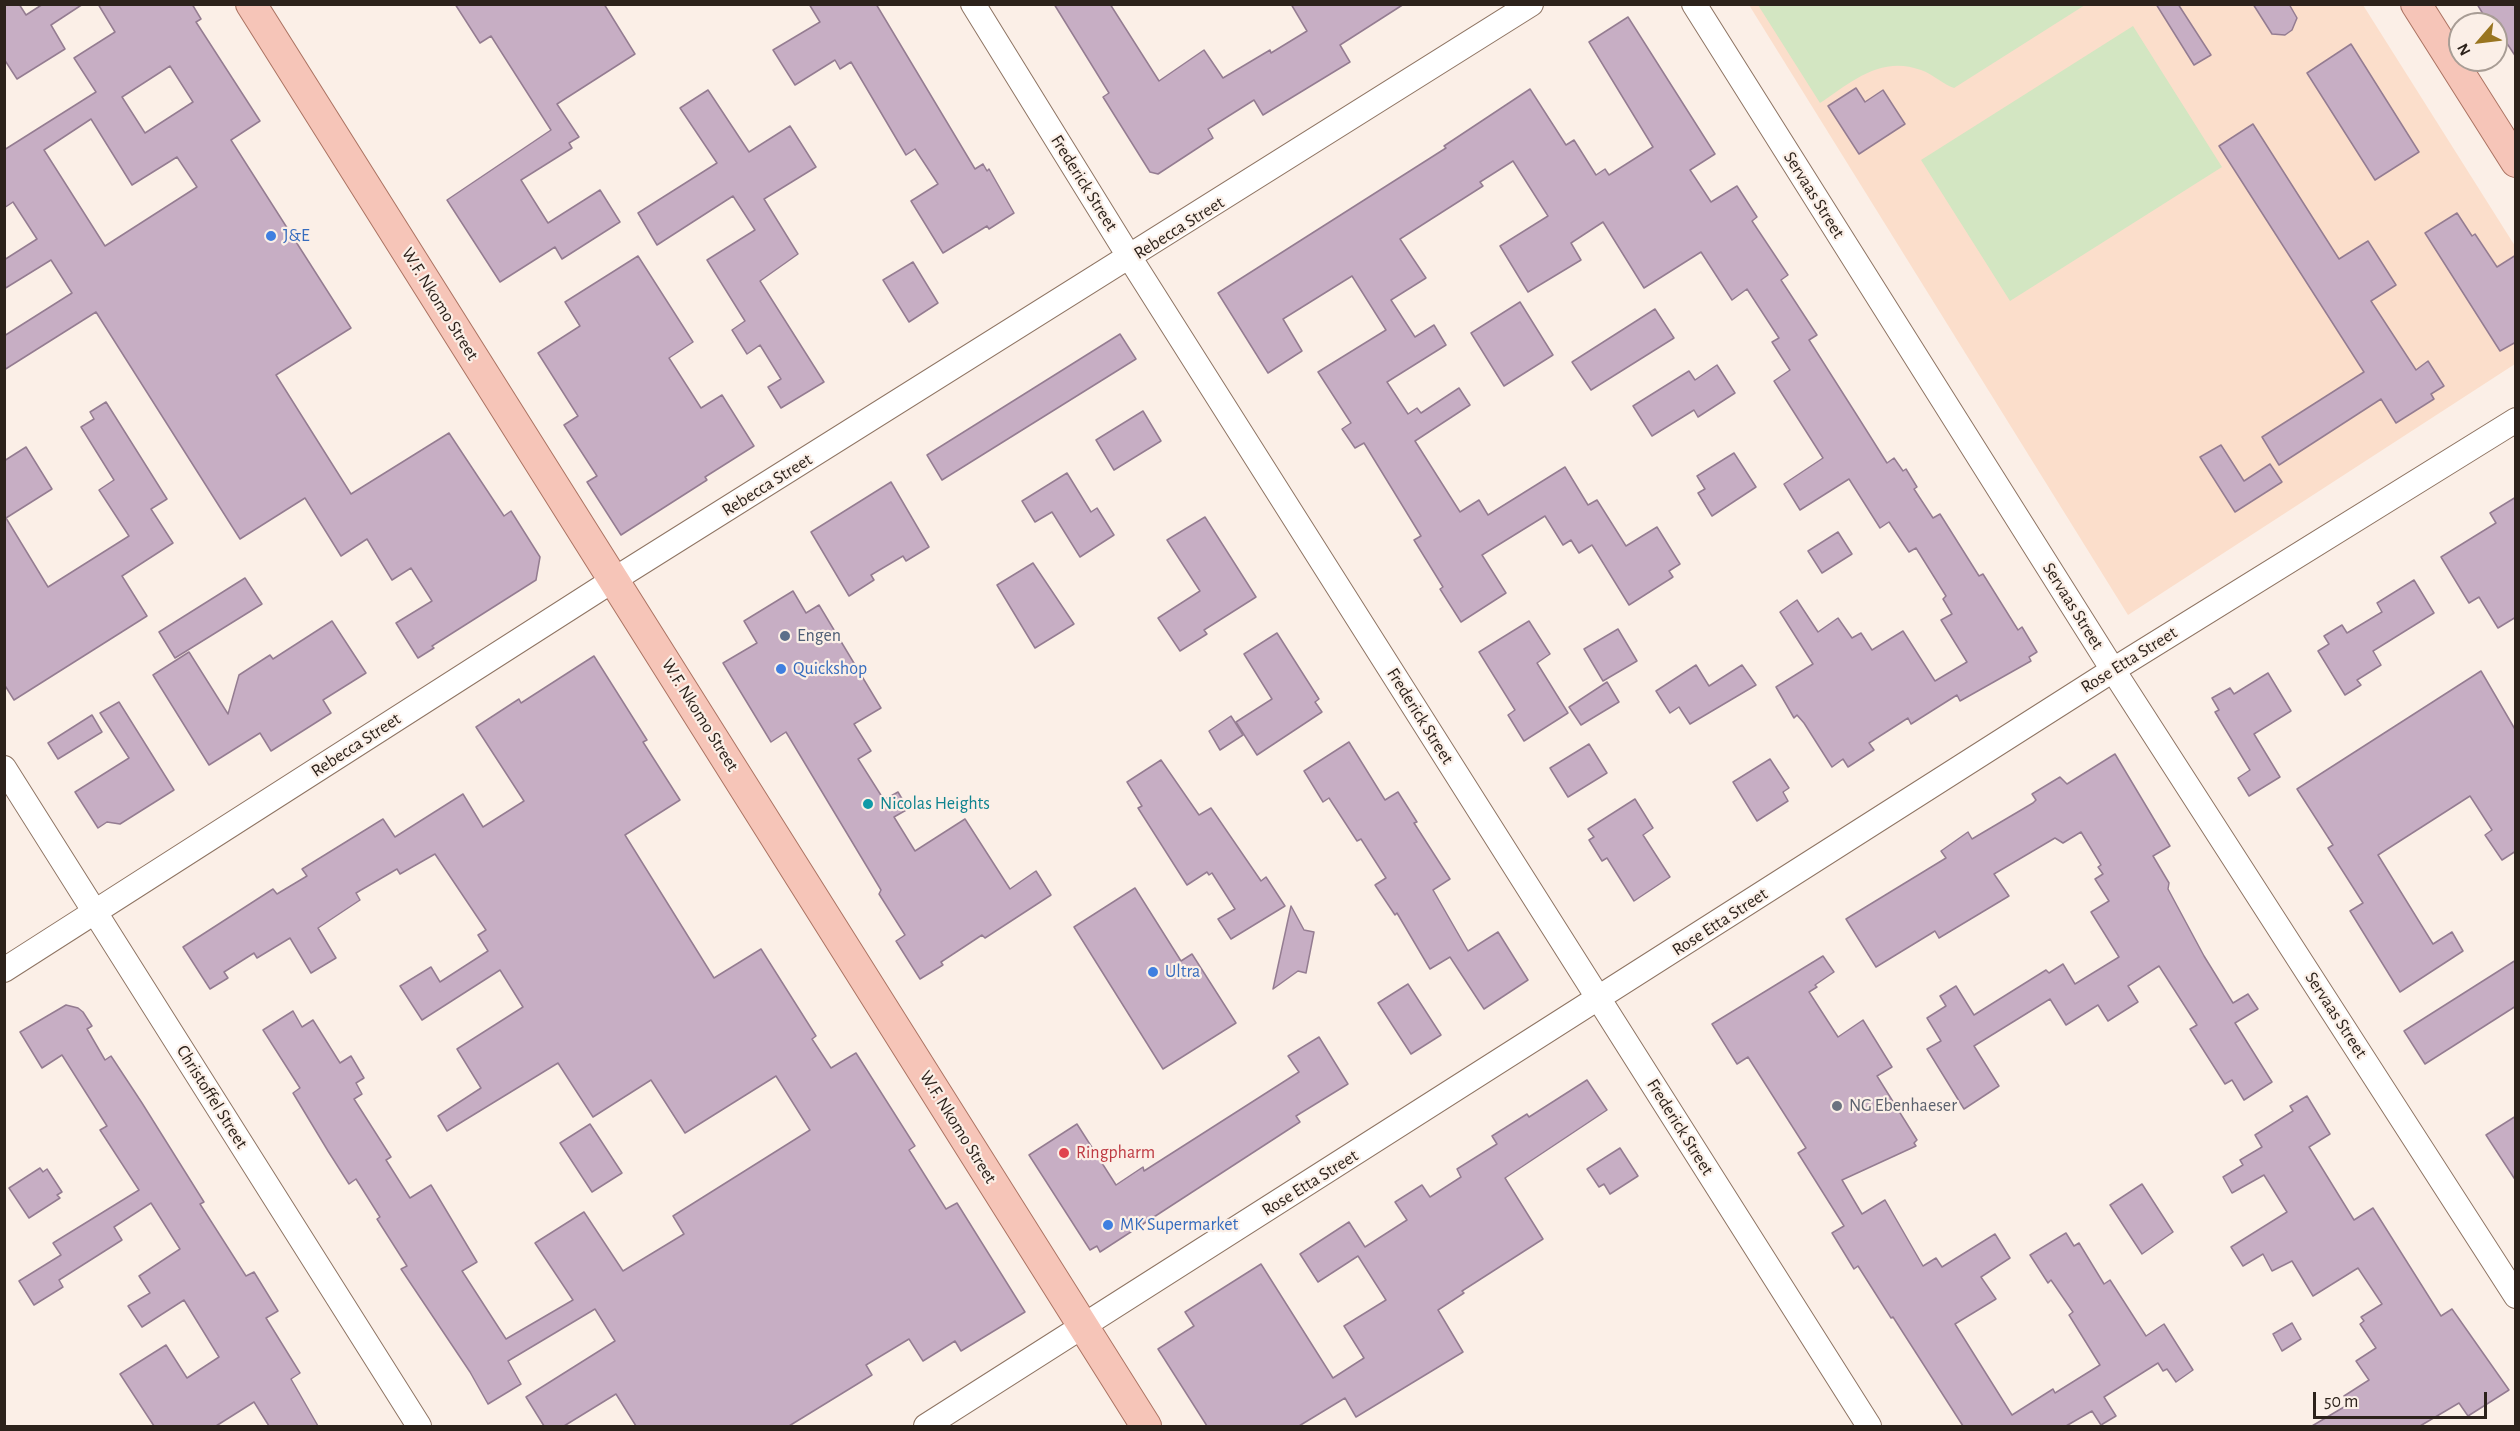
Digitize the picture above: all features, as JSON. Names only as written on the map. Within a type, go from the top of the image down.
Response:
[{"type":"main road","name":"W.F. Nkomo Street","points":[[251,4],[1146,1426]]},
{"type":"main road","points":[[2416,4],[2516,162]]},
{"type":"street","name":"Frederick Street","points":[[973,4],[1130,258],[1869,1426]]},
{"type":"street","name":"Rebecca Street","points":[[4,970],[615,579],[1130,258],[1531,4]]},
{"type":"street","name":"Servaas Street","points":[[1694,4],[2113,670],[2516,1296]]},
{"type":"street","name":"Rose Etta Street","points":[[926,1426],[2113,670],[2516,420]]},
{"type":"street","name":"Christoffel Street","points":[[4,768],[419,1426]]},
{"type":"shaded area","points":[[1749,5],[2363,5],[2515,246],[2515,364],[2128,615]]},
{"type":"green space","points":[[1758,5],[2085,5],[1954,88],[1921,70],[1906,66],[1893,66],[1880,68],[1855,79],[1820,103]]},
{"type":"green space","points":[[2133,26],[2222,167],[2010,301],[1921,160]]},
{"type":"building","points":[[4,4],[19,4],[26,15],[43,4],[83,4],[51,25],[65,49],[17,79],[4,59]]},
{"type":"building","points":[[98,4],[192,4],[201,19],[196,22],[260,121],[231,140],[351,328],[276,375],[351,494],[449,433],[504,516],[511,511],[540,557],[536,580],[432,646],[434,648],[418,658],[396,623],[432,601],[411,568],[392,580],[367,539],[341,556],[305,498],[240,539],[96,312],[4,370],[4,336],[72,293],[51,260],[4,289],[4,260],[37,239],[13,202],[4,208],[4,150],[96,92],[74,58],[115,32]],"holes":[[[170,66],[193,102],[145,133],[122,97]],[[91,119],[132,185],[177,157],[197,187],[105,246],[44,150]]]},
{"type":"building","points":[[455,4],[604,4],[635,54],[557,104],[579,137],[569,143],[572,148],[521,180],[548,223],[600,190],[620,222],[562,259],[555,247],[500,282],[447,200],[551,130],[491,36],[480,43]]},
{"type":"building","points":[[809,4],[876,4],[975,169],[983,164],[987,171],[989,169],[1014,213],[989,229],[987,226],[943,253],[911,201],[938,184],[915,149],[906,155],[851,62],[840,69],[835,60],[795,85],[773,50],[820,22]]},
{"type":"building","points":[[1054,4],[1110,4],[1159,81],[1204,50],[1223,78],[1270,50],[1271,53],[1307,31],[1291,4],[1404,4],[1340,45],[1350,62],[1263,115],[1254,100],[1208,129],[1213,138],[1158,174],[1150,172],[1103,97],[1109,93]]},
{"type":"building","points":[[2156,4],[2178,4],[2211,55],[2194,65]]},
{"type":"building","points":[[2253,4],[2289,4],[2297,18],[2292,30],[2285,35],[2272,34]]},
{"type":"building","points":[[2477,4],[2516,4],[2516,57],[2508,45],[2508,12],[2482,12]]},
{"type":"building","points":[[1628,17],[1715,154],[1690,170],[1711,202],[1737,186],[1757,217],[1752,221],[1788,275],[1781,280],[1817,335],[1809,340],[1887,463],[1894,458],[1903,471],[1906,469],[1917,487],[1914,489],[1933,518],[1940,514],[1979,576],[1983,574],[2018,630],[2022,627],[2037,652],[2029,657],[2031,661],[1960,701],[1957,695],[1911,724],[1908,718],[1869,743],[1874,750],[1848,767],[1843,759],[1832,767],[1804,723],[1797,715],[1794,718],[1776,687],[1813,664],[1780,612],[1797,600],[1818,632],[1838,618],[1852,638],[1861,633],[1872,650],[1903,631],[1935,681],[1967,662],[1941,620],[1952,614],[1943,599],[1946,596],[1916,548],[1909,552],[1889,522],[1880,528],[1849,479],[1800,510],[1784,484],[1823,458],[1774,381],[1790,370],[1772,342],[1779,338],[1747,289],[1732,300],[1701,252],[1644,288],[1603,222],[1571,243],[1581,260],[1528,292],[1500,246],[1548,216],[1513,161],[1480,182],[1483,186],[1400,239],[1426,278],[1391,300],[1415,337],[1434,325],[1446,345],[1387,382],[1408,414],[1417,408],[1421,413],[1459,388],[1470,405],[1415,441],[1460,512],[1479,500],[1488,515],[1565,467],[1588,505],[1597,500],[1626,546],[1657,527],[1680,564],[1669,571],[1673,577],[1629,605],[1592,545],[1579,553],[1571,540],[1563,545],[1545,516],[1482,555],[1506,593],[1461,622],[1440,589],[1443,587],[1414,540],[1421,536],[1364,443],[1355,448],[1342,429],[1351,423],[1318,372],[1386,330],[1352,276],[1283,319],[1302,351],[1268,373],[1218,293],[1446,148],[1444,146],[1530,89],[1566,145],[1574,140],[1596,175],[1605,169],[1609,175],[1653,147],[1589,42]]},
{"type":"building","points":[[2351,44],[2419,152],[2375,180],[2307,73]]},
{"type":"building","points":[[1856,88],[1865,102],[1883,90],[1905,124],[1859,154],[1828,106]]},
{"type":"building","points":[[708,90],[749,152],[790,126],[816,167],[764,199],[798,254],[760,281],[824,382],[781,408],[768,387],[781,379],[760,345],[747,354],[732,330],[745,321],[707,260],[755,230],[733,196],[657,245],[638,213],[717,163],[680,108]]},
{"type":"building","points":[[2253,124],[2339,259],[2368,241],[2396,285],[2371,301],[2416,370],[2428,361],[2444,386],[2431,394],[2434,399],[2396,423],[2381,399],[2279,465],[2262,437],[2364,372],[2219,146]]},
{"type":"building","points":[[2457,213],[2472,236],[2475,234],[2497,267],[2516,255],[2516,342],[2500,351],[2425,233]]},
{"type":"building","points":[[638,256],[693,342],[669,358],[701,408],[722,395],[754,446],[705,477],[707,480],[621,535],[587,482],[597,476],[564,425],[578,416],[538,353],[580,326],[565,302]]},
{"type":"building","points":[[913,262],[938,303],[909,322],[883,280]]},
{"type":"building","points":[[1520,302],[1553,355],[1504,386],[1471,333]]},
{"type":"building","points":[[1655,309],[1674,338],[1591,390],[1572,362]]},
{"type":"building","points":[[1120,334],[1136,359],[942,480],[927,455]]},
{"type":"building","points":[[1717,365],[1735,393],[1698,417],[1694,410],[1652,436],[1633,406],[1689,371],[1695,380]]},
{"type":"building","points":[[106,402],[167,499],[151,509],[173,543],[122,576],[147,616],[14,700],[4,684],[4,461],[26,447],[52,489],[6,518],[48,587],[129,536],[99,490],[114,480],[81,427],[94,419],[90,412]]},
{"type":"building","points":[[1143,411],[1161,441],[1114,470],[1096,440]]},
{"type":"building","points":[[2221,445],[2244,481],[2270,464],[2282,482],[2235,512],[2200,457]]},
{"type":"building","points":[[1734,453],[1756,487],[1712,516],[1698,493],[1705,489],[1697,476]]},
{"type":"building","points":[[1067,473],[1091,512],[1097,508],[1114,535],[1080,557],[1052,512],[1035,522],[1022,501]]},
{"type":"building","points":[[891,482],[929,547],[906,561],[903,556],[871,575],[874,580],[849,596],[811,532]]},
{"type":"building","points":[[2516,497],[2516,617],[2498,628],[2479,597],[2469,603],[2441,557],[2496,523],[2490,513]]},
{"type":"building","points":[[1205,517],[1256,597],[1204,630],[1207,634],[1180,651],[1158,618],[1200,591],[1167,540]]},
{"type":"building","points":[[1838,532],[1852,554],[1822,573],[1808,551]]},
{"type":"building","points":[[1033,563],[1074,624],[1035,648],[997,585]]},
{"type":"building","points":[[245,578],[262,604],[175,658],[159,632]]},
{"type":"building","points":[[2414,580],[2434,613],[2373,651],[2381,665],[2357,680],[2361,685],[2345,695],[2318,651],[2329,644],[2324,636],[2342,625],[2347,633],[2382,612],[2377,603]]},
{"type":"building","points":[[793,591],[806,613],[819,605],[881,708],[854,724],[871,751],[858,759],[884,800],[898,792],[908,809],[894,817],[915,851],[965,819],[1010,889],[1036,871],[1051,895],[985,938],[982,935],[941,962],[943,965],[920,979],[896,941],[905,935],[879,894],[881,890],[786,732],[771,742],[723,663],[757,643],[744,621]]},
{"type":"building","points":[[332,621],[366,673],[323,700],[331,713],[271,751],[260,733],[209,765],[153,675],[189,652],[228,714],[239,675],[270,655],[273,659]]},
{"type":"building","points":[[1529,621],[1550,654],[1537,663],[1568,713],[1524,741],[1508,715],[1515,710],[1479,652]]},
{"type":"building","points":[[1618,629],[1637,661],[1603,681],[1584,649]]},
{"type":"building","points":[[1277,633],[1319,699],[1315,702],[1322,712],[1257,755],[1236,722],[1272,699],[1244,654]]},
{"type":"building","points":[[594,656],[647,740],[643,742],[680,800],[625,835],[714,978],[761,949],[816,1036],[812,1039],[831,1068],[856,1053],[915,1146],[909,1150],[946,1209],[957,1203],[1025,1312],[961,1351],[955,1341],[923,1361],[909,1339],[866,1365],[872,1375],[789,1426],[636,1426],[616,1394],[564,1426],[544,1426],[526,1397],[615,1341],[595,1309],[508,1361],[521,1384],[488,1404],[470,1372],[401,1269],[407,1266],[377,1219],[380,1217],[356,1179],[349,1184],[293,1093],[300,1088],[263,1030],[293,1011],[302,1027],[313,1020],[340,1063],[351,1056],[364,1078],[356,1083],[362,1094],[354,1099],[391,1157],[386,1160],[410,1198],[431,1185],[477,1262],[462,1271],[506,1339],[573,1300],[535,1243],[584,1212],[623,1271],[684,1234],[673,1216],[810,1130],[776,1076],[685,1133],[651,1080],[593,1117],[558,1063],[447,1131],[438,1116],[481,1088],[457,1049],[523,1007],[500,970],[422,1020],[400,986],[431,967],[440,982],[488,951],[478,935],[486,930],[435,854],[400,874],[397,869],[356,893],[360,900],[318,928],[336,958],[311,973],[290,938],[257,958],[254,953],[224,972],[228,978],[210,989],[183,947],[273,889],[277,894],[307,876],[302,869],[383,819],[395,837],[463,794],[483,827],[524,801],[476,727],[519,699],[521,703]]},
{"type":"building","points":[[1696,665],[1709,686],[1742,665],[1756,685],[1690,724],[1679,707],[1670,713],[1656,691]]},
{"type":"building","points":[[2481,671],[2516,731],[2516,851],[2502,860],[2485,835],[2492,830],[2470,796],[2378,855],[2433,944],[2452,932],[2463,951],[2400,992],[2350,911],[2363,903],[2328,848],[2333,845],[2297,789]]},
{"type":"building","points":[[2268,673],[2291,711],[2254,734],[2280,777],[2249,796],[2238,778],[2250,770],[2215,712],[2219,710],[2212,698],[2230,688],[2234,694]]},
{"type":"building","points":[[1607,682],[1619,702],[1581,725],[1569,707]]},
{"type":"building","points":[[119,702],[174,790],[120,824],[107,822],[98,828],[75,792],[129,758],[100,713]]},
{"type":"building","points":[[92,715],[102,732],[58,759],[48,743]]},
{"type":"building","points":[[1231,716],[1243,735],[1220,750],[1209,731]]},
{"type":"building","points":[[1349,742],[1385,800],[1398,792],[1417,822],[1414,823],[1450,879],[1433,890],[1468,951],[1498,932],[1528,980],[1484,1009],[1450,957],[1430,969],[1397,913],[1395,915],[1375,885],[1386,878],[1361,839],[1357,841],[1329,798],[1323,802],[1304,771]]},
{"type":"building","points":[[1589,744],[1607,773],[1568,797],[1550,768]]},
{"type":"building","points":[[2115,754],[2170,846],[2153,856],[2169,883],[2168,889],[2204,956],[2233,1003],[2248,994],[2258,1009],[2235,1023],[2272,1082],[2244,1100],[2232,1080],[2225,1084],[2190,1029],[2197,1025],[2159,966],[2128,986],[2138,1002],[2108,1021],[2098,1005],[2066,1025],[2050,999],[1974,1046],[1999,1086],[1964,1109],[1927,1049],[1941,1041],[1927,1018],[1946,1006],[1940,996],[1956,986],[1974,1015],[2046,970],[2049,973],[2063,964],[2075,984],[2119,957],[2091,912],[2109,901],[2095,879],[2103,874],[2098,867],[2101,865],[2081,832],[2063,843],[2055,838],[1994,874],[2009,896],[1939,938],[1935,931],[1876,967],[1846,919],[1946,858],[1941,851],[1968,832],[1972,839],[2033,803],[2036,800],[2032,794],[2060,777],[2067,784]]},
{"type":"building","points":[[1770,759],[1789,788],[1783,792],[1788,801],[1757,821],[1733,782]]},
{"type":"building","points":[[1161,760],[1199,815],[1211,808],[1261,881],[1266,877],[1285,906],[1231,939],[1218,919],[1235,909],[1212,873],[1209,875],[1207,872],[1187,885],[1138,808],[1142,806],[1127,782]]},
{"type":"building","points":[[1635,799],[1653,828],[1643,835],[1670,877],[1634,901],[1607,858],[1602,861],[1589,840],[1594,837],[1588,829]]},
{"type":"building","name":"Ultra","points":[[1135,888],[1181,961],[1192,954],[1236,1023],[1163,1069],[1074,927]]},
{"type":"building","points":[[1291,906],[1304,930],[1314,932],[1306,973],[1298,971],[1273,989]]},
{"type":"building","points":[[1823,956],[1834,972],[1809,992],[1838,1037],[1863,1020],[1892,1067],[1877,1076],[1917,1140],[1914,1143],[1916,1146],[1842,1180],[1862,1214],[1885,1200],[1923,1266],[1936,1258],[1942,1267],[1995,1234],[2010,1258],[1981,1277],[1996,1299],[1955,1324],[2012,1415],[2053,1389],[2055,1393],[2100,1365],[2069,1315],[2073,1312],[2051,1280],[2048,1283],[2030,1255],[2066,1233],[2074,1246],[2079,1243],[2104,1284],[2110,1280],[2146,1336],[2164,1324],[2193,1370],[2176,1382],[2167,1369],[2163,1371],[2158,1363],[2104,1397],[2116,1416],[2101,1425],[2092,1411],[2066,1426],[1963,1426],[1893,1317],[1891,1318],[1858,1266],[1854,1269],[1832,1233],[1844,1226],[1798,1153],[1806,1148],[1748,1057],[1737,1064],[1712,1024]]},
{"type":"building","points":[[2516,960],[2516,1006],[2425,1064],[2404,1031]]},
{"type":"building","points":[[1408,984],[1441,1035],[1411,1054],[1378,1003]]},
{"type":"building","points":[[66,1005],[83,1012],[92,1026],[87,1029],[105,1060],[111,1056],[204,1202],[200,1204],[246,1276],[254,1272],[278,1311],[266,1318],[300,1373],[291,1379],[318,1426],[269,1426],[254,1402],[216,1426],[154,1426],[120,1374],[166,1345],[187,1378],[219,1357],[184,1300],[142,1327],[128,1306],[150,1293],[139,1276],[180,1249],[151,1203],[114,1227],[122,1240],[59,1280],[63,1287],[34,1305],[19,1281],[61,1255],[53,1243],[139,1190],[100,1130],[107,1126],[62,1055],[42,1068],[20,1032]]},
{"type":"building","points":[[1319,1037],[1348,1084],[1296,1116],[1300,1122],[1100,1252],[1097,1246],[1090,1250],[1029,1155],[1077,1124],[1116,1185],[1143,1167],[1144,1171],[1299,1072],[1288,1056]]},
{"type":"building","points":[[1587,1080],[1607,1110],[1505,1178],[1543,1239],[1462,1291],[1464,1293],[1438,1310],[1463,1352],[1356,1417],[1345,1398],[1299,1426],[1207,1426],[1158,1349],[1194,1326],[1185,1312],[1261,1264],[1333,1378],[1364,1358],[1344,1326],[1386,1300],[1358,1256],[1318,1282],[1300,1254],[1349,1222],[1365,1247],[1407,1220],[1395,1202],[1422,1185],[1430,1197],[1461,1177],[1457,1169],[1497,1144],[1492,1136],[1527,1114],[1529,1117]]},
{"type":"building","points":[[2307,1096],[2330,1134],[2309,1147],[2354,1220],[2373,1208],[2441,1316],[2452,1309],[2509,1390],[2468,1416],[2459,1403],[2420,1426],[2312,1426],[2349,1404],[2344,1396],[2369,1380],[2356,1361],[2376,1348],[2360,1324],[2364,1321],[2361,1317],[2382,1304],[2358,1268],[2313,1296],[2292,1261],[2272,1271],[2263,1254],[2243,1266],[2231,1247],[2287,1212],[2264,1175],[2232,1193],[2223,1177],[2243,1165],[2240,1160],[2262,1147],[2255,1135],[2293,1111],[2290,1106]]},
{"type":"building","points":[[2516,1116],[2516,1181],[2486,1135]]},
{"type":"building","points":[[590,1124],[622,1173],[592,1192],[560,1143]]},
{"type":"building","points":[[1620,1148],[1638,1176],[1610,1194],[1604,1184],[1599,1187],[1587,1169]]},
{"type":"building","points":[[40,1168],[43,1172],[47,1169],[62,1192],[57,1195],[60,1198],[29,1218],[9,1188]]},
{"type":"building","points":[[2142,1184],[2173,1232],[2142,1254],[2110,1205]]},
{"type":"building","points":[[2292,1323],[2301,1339],[2282,1351],[2273,1334]]},
{"type":"place","name":"J&E","points":[[271,236]]},
{"type":"place","name":"Engen","points":[[785,636]]},
{"type":"place","name":"Quickshop","points":[[781,669]]},
{"type":"place","name":"Nicolas Heights","points":[[868,804]]},
{"type":"place","name":"Ultra","points":[[1153,972]]},
{"type":"place","name":"NG Ebenhaeser","points":[[1837,1106]]},
{"type":"place","name":"Ringpharm","points":[[1064,1153]]},
{"type":"place","name":"MK Supermarket","points":[[1108,1225]]}]
